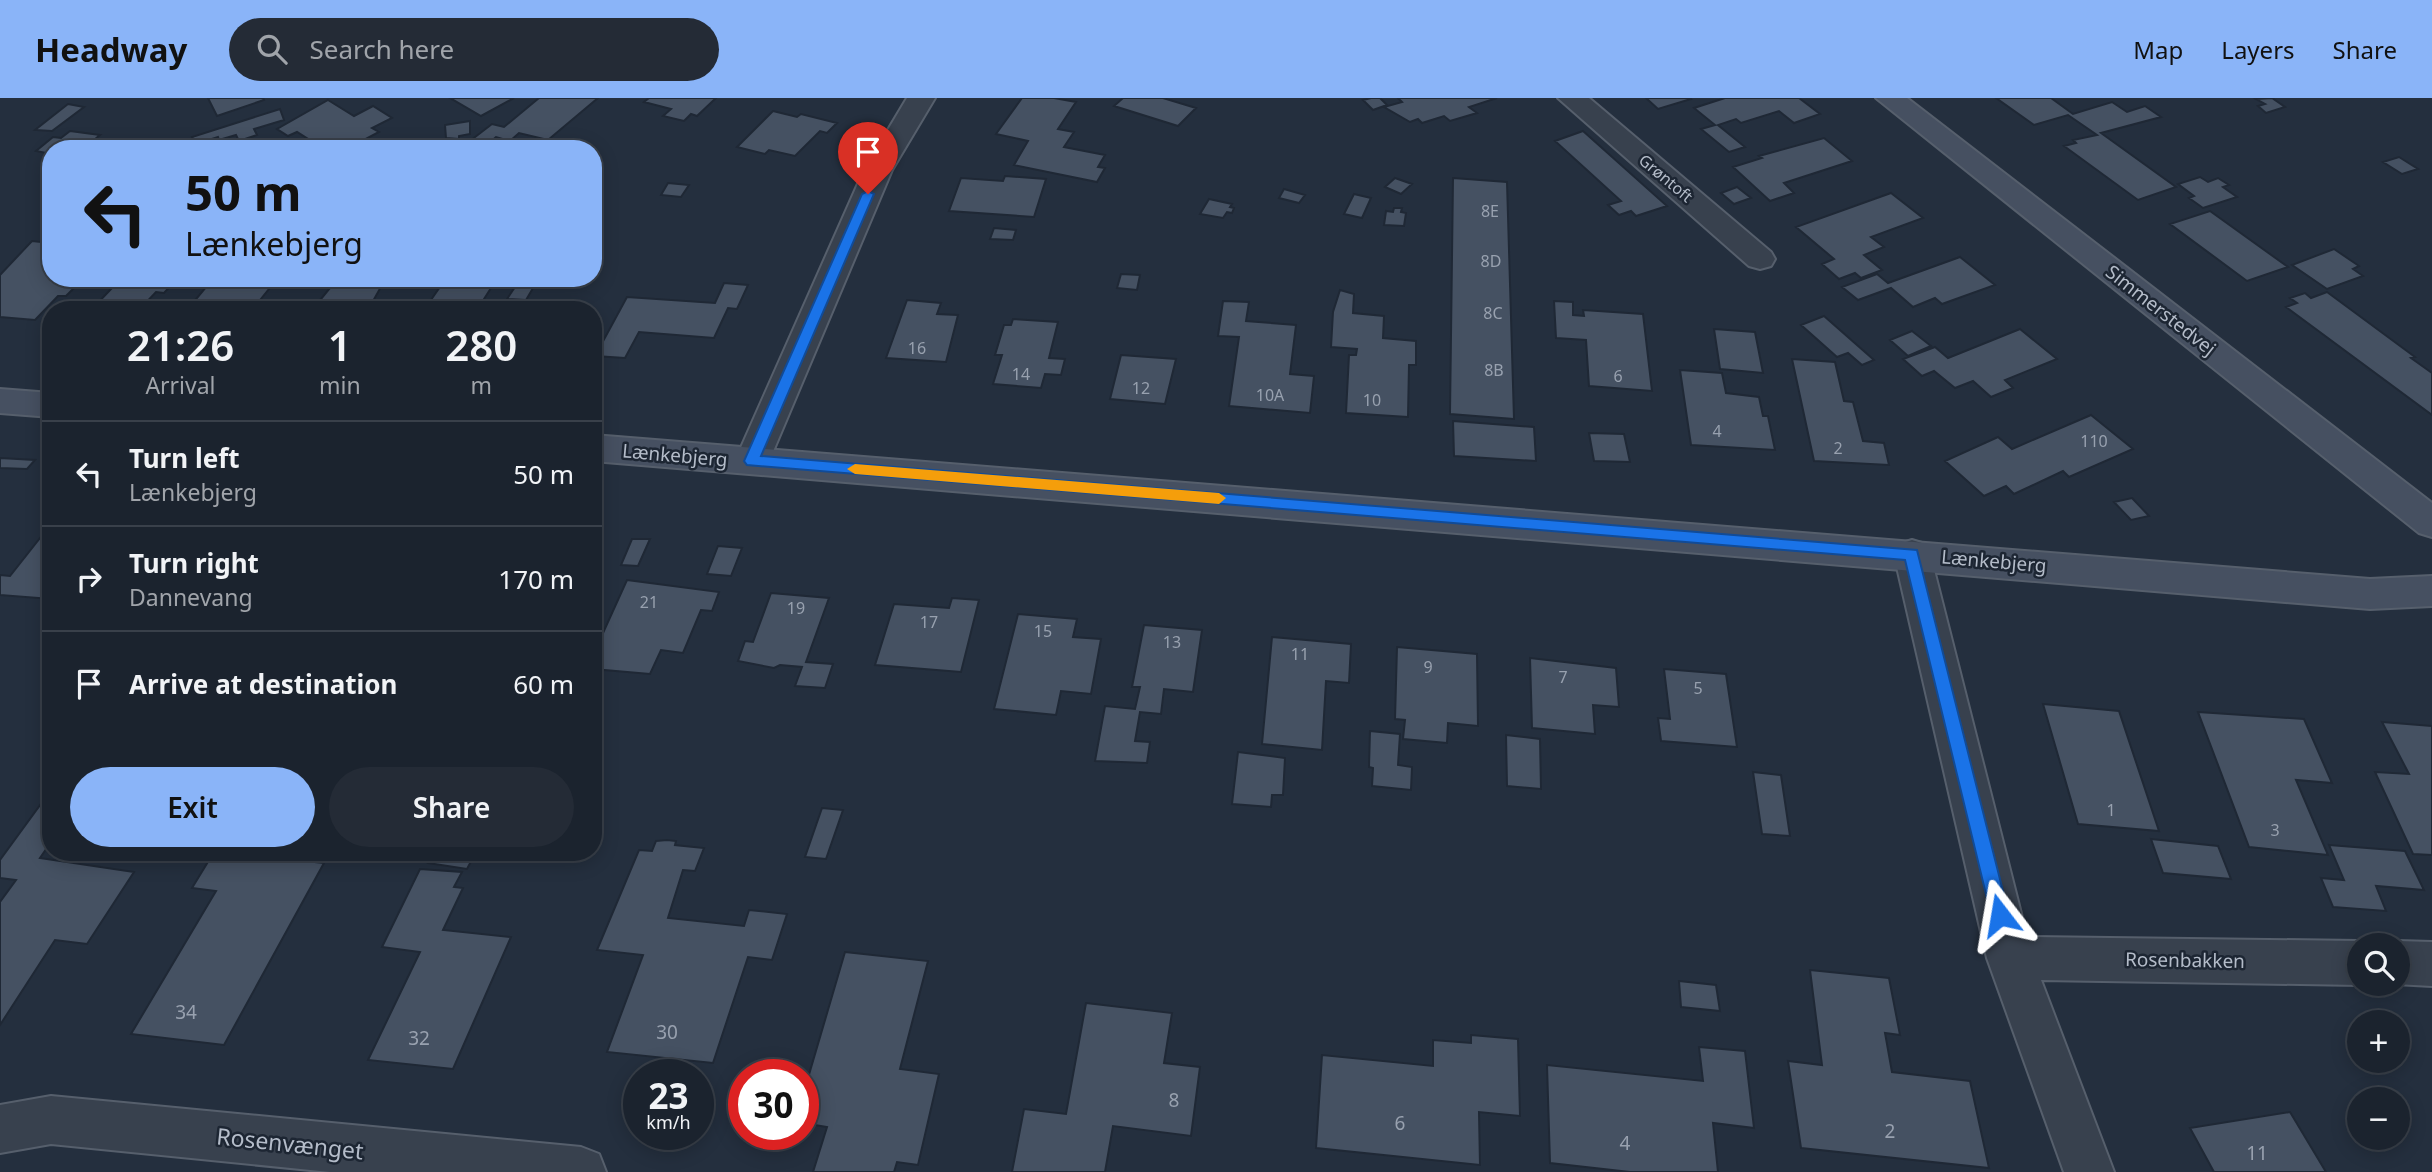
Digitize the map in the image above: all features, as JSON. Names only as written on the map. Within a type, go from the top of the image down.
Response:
[{"type":"street","points":[[752,461],[878,170],[921,98]]},
{"type":"street","name":"Grøntoft","points":[[1572,98],[1760,259]]},
{"type":"street","name":"Simmerstedvej","points":[[1890,98],[2432,523]]},
{"type":"street","points":[[0,401],[42,404]]},
{"type":"street","name":"Lænkebjerg","points":[[602,449],[1912,554],[2370,594],[2432,591]]},
{"type":"street","points":[[1912,554],[2010,958],[2089,1172]]},
{"type":"street","name":"Rosenbakken","points":[[2010,958],[2347,963]]},
{"type":"street","points":[[2410,963],[2432,964]]},
{"type":"street","name":"Rosenvænget","points":[[0,1129],[51,1120],[582,1172]]},
{"type":"building","points":[[208,98],[263,98],[264,100],[217,116]]},
{"type":"building","points":[[450,98],[514,98],[481,116]]},
{"type":"building","points":[[539,98],[598,98],[548,140],[519,133],[511,140],[496,137],[492,140],[471,140],[492,124],[504,127]]},
{"type":"building","points":[[649,98],[716,98],[697,116],[691,114],[684,121],[663,116],[671,109],[644,102]]},
{"type":"building","points":[[1022,98],[1054,98],[1076,102],[1058,129],[1074,132],[1064,147],[1105,155],[1098,167],[1105,168],[1097,182],[1014,165],[1028,141],[996,134]]},
{"type":"building","points":[[1123,98],[1163,98],[1196,108],[1178,126],[1114,106]]},
{"type":"building","points":[[1380,98],[1387,105],[1373,110],[1363,100]]},
{"type":"building","points":[[1398,98],[1497,98],[1469,107],[1477,113],[1450,121],[1444,116],[1422,123],[1418,119],[1410,122],[1384,107],[1402,102]]},
{"type":"building","points":[[1646,98],[1690,98],[1691,99],[1658,109]]},
{"type":"building","points":[[1725,98],[1799,98],[1820,114],[1794,123],[1779,111],[1741,123],[1736,119],[1718,125],[1745,147],[1729,152],[1701,129],[1715,125],[1694,108]]},
{"type":"building","points":[[1996,98],[2051,98],[2073,114],[2112,102],[2127,112],[2145,106],[2161,117],[2101,133],[2176,187],[2138,200],[2064,146],[2076,143],[2073,140],[2097,135],[2068,115],[2034,125]]},
{"type":"building","points":[[2272,98],[2285,107],[2266,113],[2258,106],[2265,104],[2256,99]]},
{"type":"building","points":[[328,100],[354,116],[373,106],[392,118],[372,128],[379,132],[364,140],[310,140],[297,132],[288,136],[277,129]]},
{"type":"building","points":[[68,104],[84,107],[52,131],[35,130]]},
{"type":"building","points":[[280,109],[284,120],[254,129],[257,135],[242,140],[238,140],[236,135],[219,140],[218,137],[194,140],[192,137]]},
{"type":"building","points":[[773,111],[797,117],[801,114],[837,123],[827,133],[820,131],[795,156],[769,150],[765,154],[737,147]]},
{"type":"building","points":[[470,121],[470,134],[459,136],[459,139],[446,138],[445,125]]},
{"type":"building","points":[[70,131],[100,135],[94,140],[49,140],[53,137],[61,138]]},
{"type":"building","points":[[1583,131],[1667,206],[1636,216],[1631,211],[1619,215],[1608,205],[1621,201],[1555,141]]},
{"type":"building","points":[[1824,138],[1852,161],[1784,183],[1794,193],[1770,201],[1733,167],[1762,158],[1759,156]]},
{"type":"building","points":[[2399,157],[2418,169],[2402,174],[2383,162]]},
{"type":"building","points":[[1005,176],[1046,179],[1034,217],[949,211],[961,178],[1003,181]]},
{"type":"building","points":[[2200,177],[2208,182],[2218,178],[2229,185],[2223,187],[2237,197],[2203,208],[2189,198],[2194,196],[2178,184]]},
{"type":"building","points":[[1395,178],[1412,184],[1401,194],[1385,187]]},
{"type":"building","points":[[1453,178],[1507,182],[1514,419],[1450,414]]},
{"type":"building","points":[[668,183],[689,185],[681,197],[661,195]]},
{"type":"building","points":[[1737,187],[1751,198],[1734,204],[1721,193]]},
{"type":"building","points":[[1284,189],[1305,195],[1299,203],[1279,198]]},
{"type":"building","points":[[1891,193],[1923,218],[1871,237],[1884,247],[1864,255],[1882,270],[1861,278],[1855,273],[1839,279],[1822,264],[1834,259],[1796,227]]},
{"type":"building","points":[[1354,194],[1371,198],[1362,218],[1344,214]]},
{"type":"building","points":[[1209,199],[1232,204],[1232,213],[1227,212],[1223,218],[1200,214]]},
{"type":"building","points":[[1394,208],[1402,208],[1401,212],[1406,213],[1404,226],[1384,225],[1386,211],[1393,212]]},
{"type":"building","points":[[2210,211],[2288,267],[2247,281],[2170,224]]},
{"type":"building","points":[[994,228],[1016,230],[1013,240],[990,239]]},
{"type":"building","points":[[32,241],[42,242],[42,287],[75,287],[66,296],[58,296],[53,301],[42,301],[42,313],[35,320],[0,317],[0,275]]},
{"type":"building","points":[[2334,249],[2359,266],[2353,269],[2363,276],[2327,289],[2292,265]]},
{"type":"building","points":[[1960,257],[1995,285],[1942,304],[1935,298],[1913,307],[1891,288],[1858,300],[1842,287],[1877,274],[1888,283]]},
{"type":"building","points":[[1121,274],[1140,275],[1137,290],[1117,288]]},
{"type":"building","points":[[724,283],[748,285],[737,309],[728,308],[714,338],[639,332],[625,358],[602,356],[602,343],[627,297],[715,303]]},
{"type":"building","points":[[103,287],[170,287],[164,293],[156,292],[148,301],[100,301],[112,288]]},
{"type":"building","points":[[206,287],[271,287],[259,301],[194,301]]},
{"type":"building","points":[[331,287],[381,287],[373,301],[319,301]]},
{"type":"building","points":[[440,287],[491,288],[483,301],[430,301]]},
{"type":"building","points":[[515,287],[534,287],[526,300],[507,299]]},
{"type":"building","points":[[1340,290],[1354,294],[1353,313],[1384,316],[1383,338],[1416,341],[1416,365],[1409,365],[1408,417],[1346,413],[1349,355],[1356,355],[1357,349],[1331,347],[1333,312]]},
{"type":"building","points":[[2327,292],[2415,357],[2411,358],[2432,373],[2432,415],[2286,307],[2297,303],[2290,298],[2305,293],[2311,298]]},
{"type":"building","points":[[907,300],[941,303],[937,314],[958,315],[946,362],[886,358]]},
{"type":"building","points":[[1223,301],[1249,302],[1246,321],[1296,325],[1290,374],[1314,376],[1310,413],[1229,406],[1239,337],[1218,336]]},
{"type":"building","points":[[1554,301],[1573,302],[1573,315],[1584,316],[1583,310],[1643,314],[1652,391],[1589,386],[1586,340],[1556,338]]},
{"type":"building","points":[[1824,316],[1874,360],[1862,365],[1848,353],[1837,357],[1801,325]]},
{"type":"building","points":[[1013,319],[1058,322],[1049,358],[1065,359],[1061,375],[1045,374],[1041,388],[993,384],[1002,355],[995,355],[1004,325],[1011,325]]},
{"type":"building","points":[[1714,329],[1755,332],[1763,373],[1720,369]]},
{"type":"building","points":[[2020,329],[2057,359],[2005,380],[2013,388],[1991,397],[1973,381],[1955,388],[1934,371],[1922,376],[1903,359],[1935,347],[1948,358]]},
{"type":"building","points":[[1912,331],[1931,346],[1908,356],[1890,340]]},
{"type":"building","points":[[1121,355],[1176,359],[1165,404],[1110,399]]},
{"type":"building","points":[[1792,359],[1835,362],[1844,401],[1853,402],[1863,441],[1884,443],[1889,465],[1814,461]]},
{"type":"building","points":[[1680,370],[1722,373],[1726,393],[1759,397],[1763,416],[1768,416],[1775,450],[1691,445]]},
{"type":"building","points":[[2091,415],[2133,449],[2069,477],[2063,471],[2014,494],[2006,486],[1984,496],[1945,461],[1998,437],[2012,449]]},
{"type":"building","points":[[1453,421],[1534,427],[1536,461],[1454,456]]},
{"type":"building","points":[[1589,433],[1624,434],[1630,462],[1594,461]]},
{"type":"building","points":[[0,458],[35,460],[27,469],[0,468]]},
{"type":"building","points":[[2132,498],[2149,516],[2131,520],[2114,502]]},
{"type":"building","points":[[42,536],[42,598],[0,595],[0,575],[10,576]]},
{"type":"building","points":[[632,539],[650,539],[638,566],[621,565]]},
{"type":"building","points":[[718,546],[742,548],[731,576],[707,574]]},
{"type":"building","points":[[627,580],[719,592],[712,611],[701,610],[683,653],[661,650],[650,674],[602,670],[602,635]]},
{"type":"building","points":[[771,593],[829,598],[806,662],[833,664],[825,688],[795,686],[802,667],[780,665],[774,668],[738,661],[745,641],[753,642]]},
{"type":"building","points":[[952,598],[979,600],[961,672],[875,665],[894,604],[949,608]]},
{"type":"building","points":[[1018,614],[1077,619],[1073,637],[1101,639],[1091,694],[1061,691],[1056,715],[994,709]]},
{"type":"building","points":[[1144,625],[1202,630],[1193,692],[1164,689],[1161,714],[1140,712],[1135,741],[1150,742],[1147,763],[1095,761],[1105,706],[1135,709],[1140,687],[1132,687]]},
{"type":"building","points":[[1272,637],[1351,644],[1349,683],[1326,681],[1322,750],[1262,744]]},
{"type":"building","points":[[1397,647],[1477,654],[1478,726],[1448,723],[1447,743],[1403,739],[1405,720],[1395,719]]},
{"type":"building","points":[[1530,658],[1616,668],[1619,707],[1593,705],[1595,734],[1532,728]]},
{"type":"building","points":[[1664,669],[1726,674],[1737,747],[1661,741],[1658,718],[1670,719]]},
{"type":"building","points":[[2043,704],[2119,711],[2159,831],[2078,824]]},
{"type":"building","points":[[2198,712],[2304,719],[2332,783],[2296,780],[2328,855],[2249,847]]},
{"type":"building","points":[[2382,722],[2432,726],[2432,855],[2413,854],[2375,772],[2409,774]]},
{"type":"building","points":[[1370,731],[1400,734],[1398,765],[1412,767],[1411,790],[1372,786],[1373,768],[1369,767]]},
{"type":"building","points":[[1506,735],[1540,739],[1541,789],[1507,786]]},
{"type":"building","points":[[1238,752],[1285,758],[1283,795],[1272,795],[1271,807],[1232,804]]},
{"type":"building","points":[[1753,772],[1781,775],[1790,836],[1762,834]]},
{"type":"building","points":[[42,802],[42,861],[60,861],[134,872],[87,944],[55,940],[0,1025],[0,902],[16,880],[0,878],[0,860]]},
{"type":"building","points":[[822,808],[843,810],[826,859],[805,857]]},
{"type":"building","points":[[2151,839],[2218,846],[2231,879],[2163,873]]},
{"type":"building","points":[[656,841],[676,841],[675,845],[704,848],[695,871],[683,870],[668,918],[744,926],[749,910],[787,914],[772,960],[748,957],[714,1060],[607,1052],[643,955],[597,950],[639,850],[652,851]]},
{"type":"building","points":[[2329,845],[2405,851],[2424,890],[2376,886],[2386,911],[2333,907],[2321,878],[2344,880]]},
{"type":"building","points":[[208,861],[324,863],[224,1045],[131,1034],[216,891],[192,888]]},
{"type":"building","points":[[429,861],[471,861],[467,869],[428,863]]},
{"type":"building","points":[[420,869],[462,872],[454,887],[463,888],[443,930],[511,937],[453,1069],[368,1060],[420,952],[382,947]]},
{"type":"building","points":[[845,952],[928,961],[900,1069],[939,1074],[918,1165],[897,1162],[894,1172],[813,1172],[827,1127],[819,1126],[819,1059],[814,1059]]},
{"type":"building","points":[[1810,970],[1889,978],[1900,1035],[1885,1033],[1892,1072],[1970,1081],[1989,1168],[1801,1148],[1788,1061],[1822,1065]]},
{"type":"building","points":[[1679,981],[1716,985],[1720,1011],[1681,1007]]},
{"type":"building","points":[[1086,1003],[1172,1013],[1164,1063],[1200,1067],[1191,1136],[1113,1126],[1105,1172],[1012,1172],[1024,1109],[1066,1114]]},
{"type":"building","points":[[1471,1035],[1518,1039],[1520,1116],[1479,1112],[1480,1165],[1316,1148],[1322,1055],[1433,1066],[1433,1040],[1471,1043]]},
{"type":"building","points":[[1699,1047],[1745,1051],[1754,1128],[1713,1123],[1718,1172],[1630,1172],[1550,1163],[1547,1065],[1703,1081]]},
{"type":"building","points":[[2290,1112],[2326,1172],[2214,1172],[2190,1128]]},
{"type":"slow traffic","points":[[855,469],[1219,498]]},
{"type":"route","points":[[868,194],[752,461],[1912,554],[2000,915]]}]
